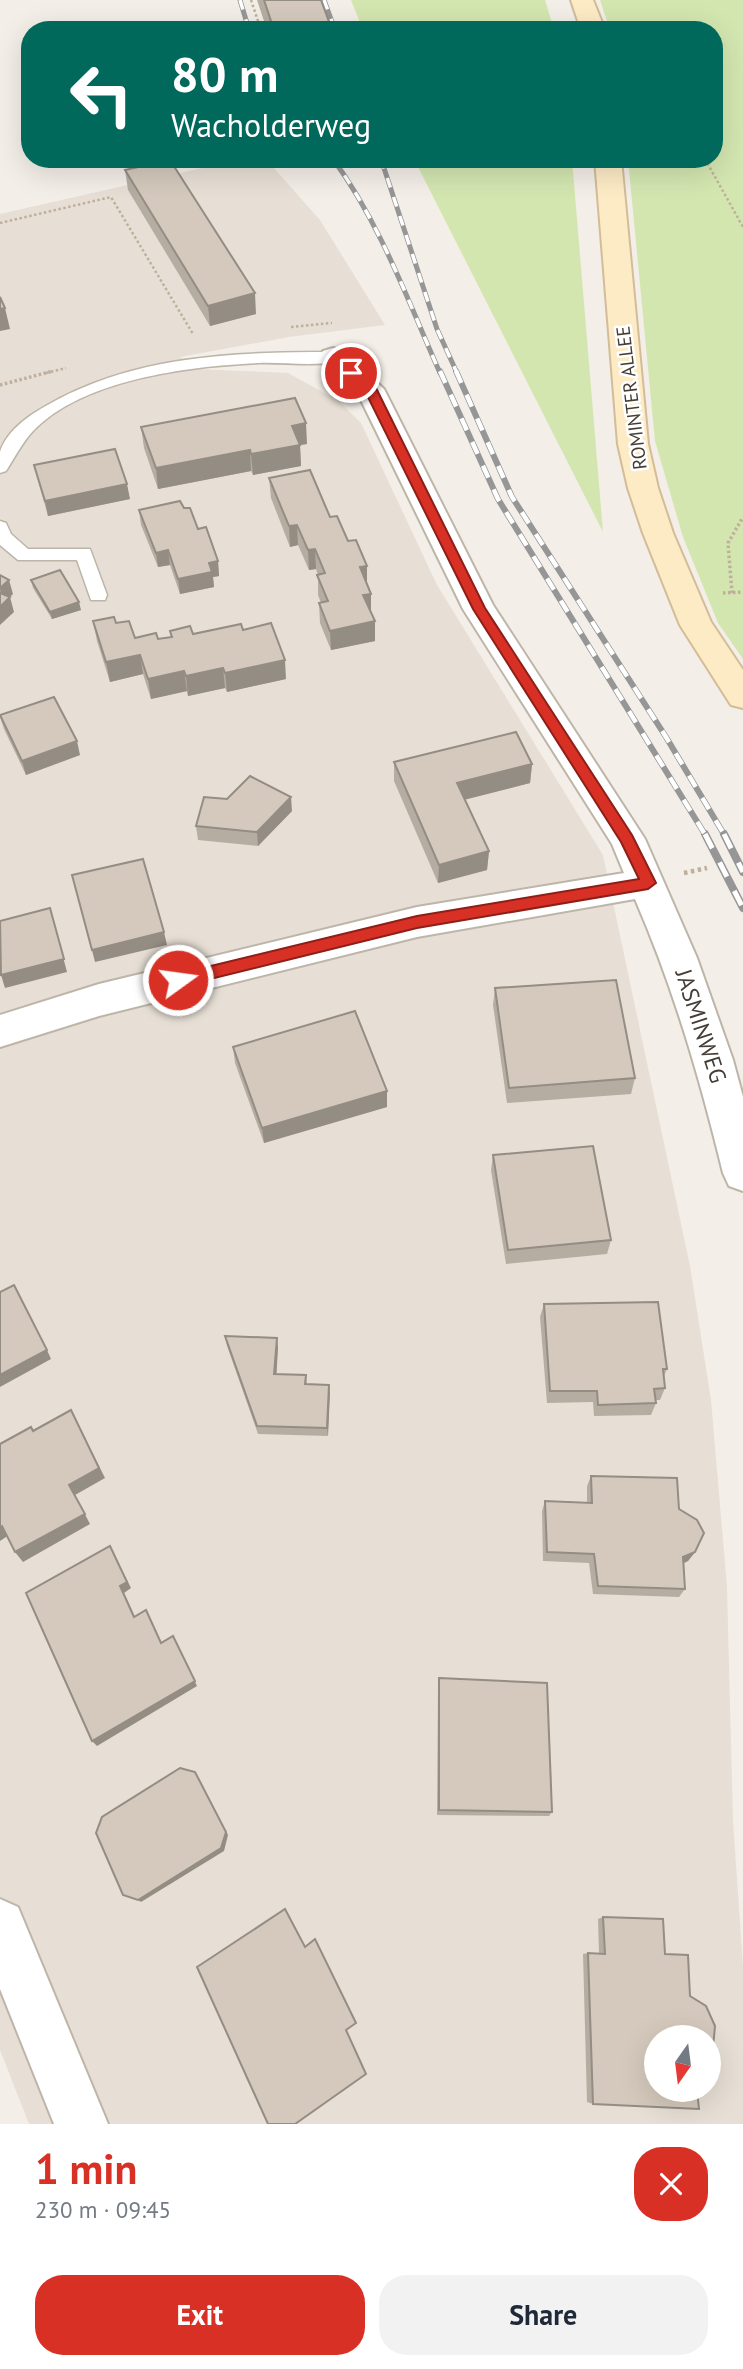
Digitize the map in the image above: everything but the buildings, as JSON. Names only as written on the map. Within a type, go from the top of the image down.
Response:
[{"type":"street","points":[[582,0],[590,21]]},
{"type":"street","name":"ROMINTER ALLEE","points":[[609,168],[633,444],[643,488],[696,625],[743,696]]},
{"type":"street","name":"JASMINWEG","points":[[333,356],[370,388],[479,609],[627,839],[680,958],[714,1060],[743,1172]]},
{"type":"street","points":[[0,1031],[99,1000],[417,922],[648,883]]},
{"type":"street","points":[[0,1925],[81,2124]]},
{"type":"lane","points":[[0,467],[17,438],[37,418],[90,389],[150,371],[210,360],[237,357],[333,356]]},
{"type":"lane","points":[[1,532],[24,556],[84,553],[98,595]]},
{"type":"path","points":[[251,0],[258,21]]},
{"type":"path","points":[[710,168],[743,227]]},
{"type":"path","points":[[0,223],[111,197],[193,334]]},
{"type":"path","points":[[291,327],[332,323]]},
{"type":"path","points":[[732,593],[729,543],[743,517]]},
{"type":"path","points":[[718,593],[743,592]]},
{"type":"shaded area","points":[[202,168],[274,168],[320,220],[385,325],[289,337],[180,357],[195,369],[288,373],[339,401],[361,423],[437,585],[603,855],[690,1266],[711,1400],[727,1587],[733,1821],[743,1966],[743,2124],[29,2124],[0,2050],[0,214]]},
{"type":"green space","points":[[351,0],[545,0],[551,21],[359,21]]},
{"type":"green space","points":[[600,0],[743,0],[743,659],[718,623],[683,537],[655,441],[629,168],[723,168],[723,21],[607,21]]},
{"type":"green space","points":[[419,168],[573,168],[603,532]]},
{"type":"railway","points":[[240,0],[246,21]]},
{"type":"railway","points":[[324,0],[332,21]]},
{"type":"railway","points":[[339,168],[379,236],[440,373]]},
{"type":"railway","points":[[384,168],[437,329],[457,373]]},
{"type":"railway","points":[[440,371],[498,499],[706,836]]},
{"type":"railway","points":[[456,371],[512,497],[666,737],[725,836]]},
{"type":"railway","points":[[705,834],[743,908]]},
{"type":"railway","points":[[725,836],[743,872]]},
{"type":"route","points":[[178,980],[417,922],[648,883],[627,839],[479,609],[370,388],[351,373]]}]
